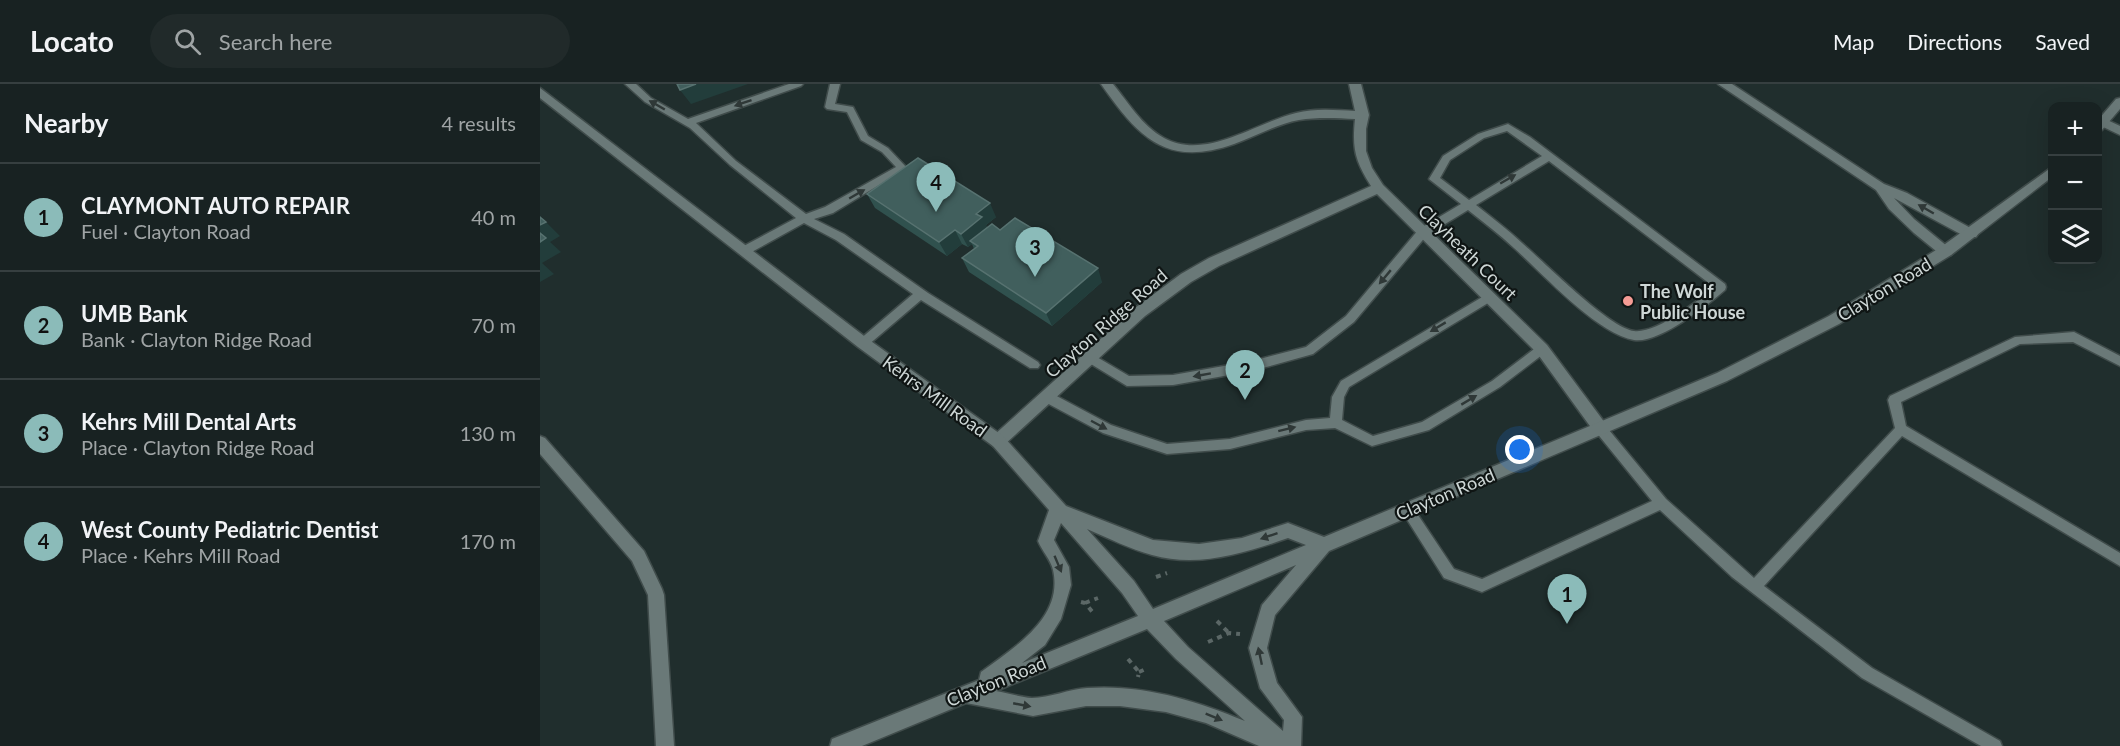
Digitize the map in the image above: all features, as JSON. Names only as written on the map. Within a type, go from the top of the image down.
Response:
[{"type":"street","points":[[1107,84],[1146,131],[1160,141],[1183,148],[1205,149],[1220,145],[1275,122],[1299,116],[1363,115]]},
{"type":"street","name":"Clayheath Court","points":[[1355,84],[1363,115],[1359,145],[1364,164],[1379,188],[1542,349],[1600,428]]},
{"type":"street","points":[[1724,84],[1880,187],[1904,196],[1971,234]]},
{"type":"street","name":"Kehrs Mill Road","points":[[540,92],[862,343],[998,441],[1057,510],[1128,587],[1150,619],[1182,653],[1286,746]]},
{"type":"street","points":[[2102,123],[2120,102]]},
{"type":"street","points":[[2102,126],[2120,130]]},
{"type":"street","name":"Clayton Road","points":[[839,746],[1150,619],[1722,377],[1834,320],[1946,251],[2048,174]]},
{"type":"street","points":[[1880,187],[1891,205],[1915,228],[1946,251]]},
{"type":"street","name":"Clayton Ridge Road","points":[[998,441],[1140,312],[1186,278],[1214,262],[1379,188]]},
{"type":"street","points":[[540,443],[638,556],[656,595],[665,746]]},
{"type":"street","points":[[965,694],[1039,639],[1055,613],[1063,585],[1061,567],[1046,541],[1057,510],[1153,548],[1199,552],[1242,546],[1287,530],[1324,545],[1268,611],[1257,648],[1269,688],[1293,717],[1292,746]]},
{"type":"street","points":[[965,694],[1033,707],[1086,697],[1120,697],[1166,703],[1207,714],[1280,746]]},
{"type":"lane","points":[[630,84],[648,100],[687,123],[733,163],[804,218],[840,237],[921,294],[1034,365]]},
{"type":"lane","points":[[687,123],[798,84]]},
{"type":"lane","points":[[744,251],[804,218],[829,210],[902,168],[885,150],[864,138],[850,109],[830,107],[835,84]]},
{"type":"lane","points":[[1508,127],[1721,287],[1709,299],[1652,332],[1634,336],[1606,322],[1467,203],[1434,179],[1446,158],[1482,136],[1508,127]]},
{"type":"lane","points":[[1090,358],[1127,381],[1173,380],[1252,366],[1309,351],[1350,319],[1423,232],[1467,203],[1549,156]]},
{"type":"lane","points":[[862,343],[921,294]]},
{"type":"lane","points":[[1336,423],[1338,397],[1345,384],[1489,297]]},
{"type":"lane","points":[[2120,361],[2074,337],[2019,340],[1894,400],[1901,429],[2120,560]]},
{"type":"lane","points":[[1047,397],[1107,429],[1167,449],[1230,444],[1306,424],[1336,423],[1372,441],[1425,426],[1496,384],[1542,349]]},
{"type":"lane","points":[[1600,428],[1661,503],[1754,587],[1867,673],[1995,746]]},
{"type":"lane","points":[[1754,587],[1901,429]]},
{"type":"lane","points":[[1407,510],[1449,574],[1482,586],[1661,503]]},
{"type":"path","points":[[1085,603],[1098,598]]},
{"type":"path","points":[[1074,600],[1085,603],[1095,615]]},
{"type":"path","points":[[1217,621],[1229,633]]},
{"type":"path","points":[[1208,642],[1229,633],[1244,635]]},
{"type":"path","points":[[1128,659],[1139,672]]},
{"type":"path","points":[[1139,672],[1148,668]]},
{"type":"path","points":[[1137,681],[1139,672]]},
{"type":"building","points":[[677,84],[696,84],[680,90]]},
{"type":"building","points":[[918,158],[990,203],[976,214],[982,217],[961,234],[955,230],[939,242],[867,194]]},
{"type":"building","points":[[540,217],[546,222],[540,225]]},
{"type":"building","points":[[1015,218],[1098,268],[1046,313],[962,258],[978,246],[970,241],[992,224],[1000,230]]},
{"type":"building","points":[[540,233],[546,238],[540,242]]},
{"type":"place","name":"West County Pediatric Dentist","points":[[936,212]]},
{"type":"place","name":"Kehrs Mill Dental Arts","points":[[1035,277]]},
{"type":"place","name":"The Wolf Public House","points":[[1628,301]]},
{"type":"place","name":"UMB Bank","points":[[1245,400]]},
{"type":"place","name":"CLAYMONT AUTO REPAIR","points":[[1567,624]]}]
